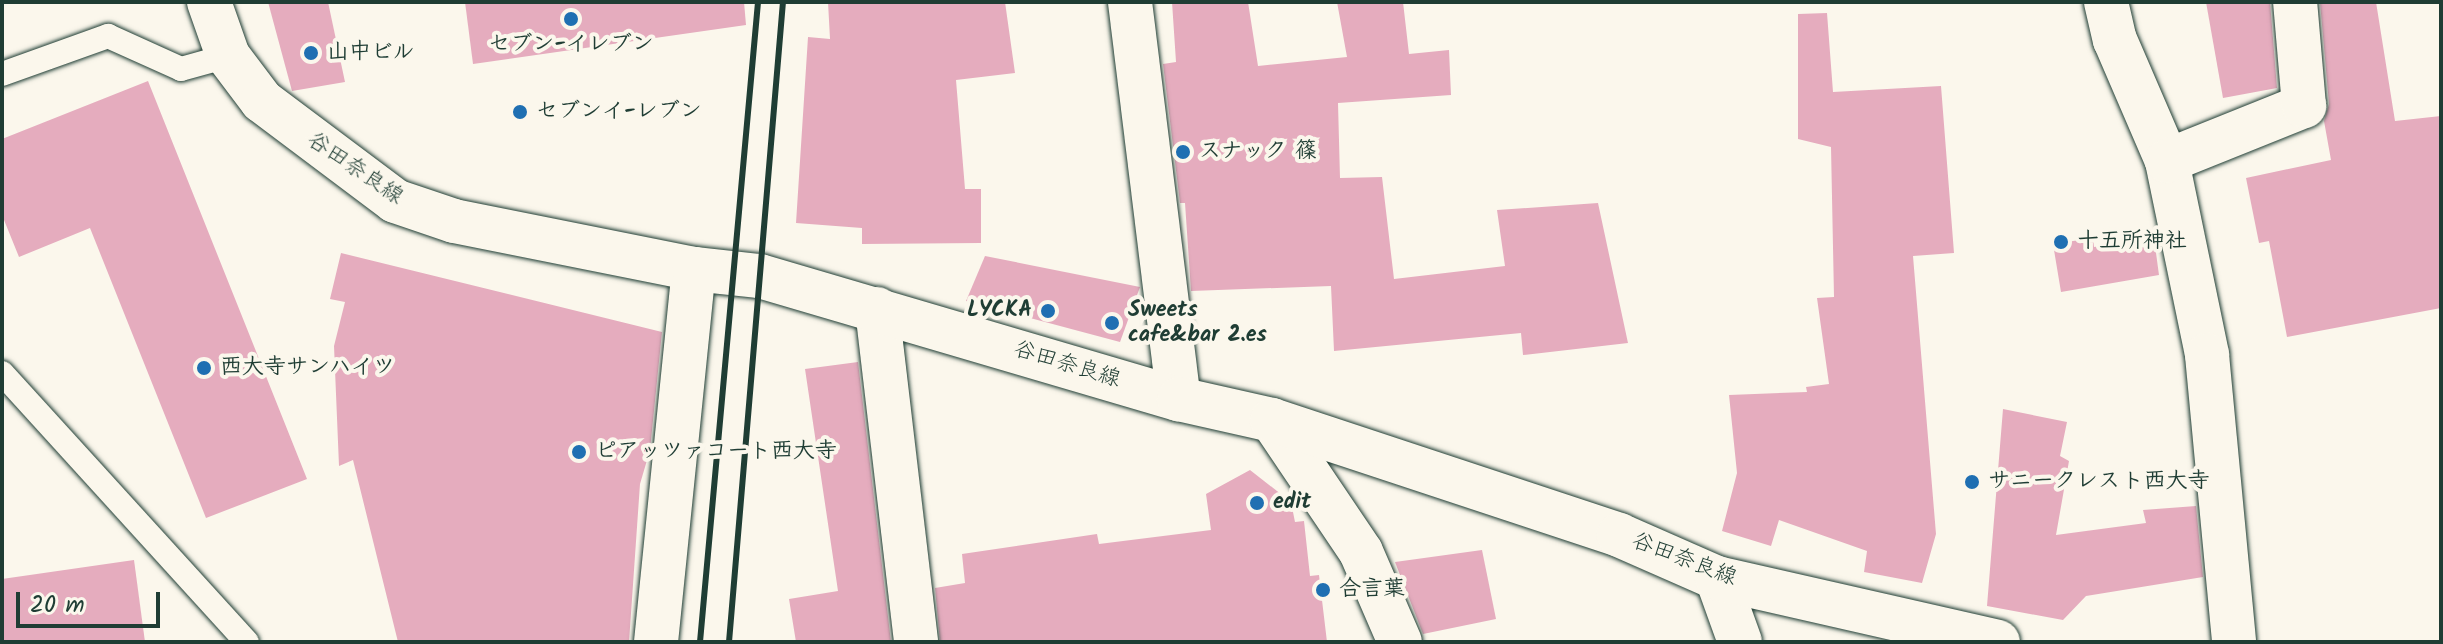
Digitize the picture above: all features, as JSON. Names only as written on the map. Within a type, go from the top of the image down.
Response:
[{"type":"street","name":"谷田奈良線","points":[[209,2],[228,56],[262,101],[395,201],[454,221],[694,269],[736,270],[1179,399],[1272,420],[1619,535],[1717,578],[1998,642]]},
{"type":"street","points":[[1130,2],[1179,399]]},
{"type":"street","points":[[2106,2],[2115,40],[2167,161],[2207,355],[2234,642]]},
{"type":"street","points":[[2167,161],[2304,106],[2295,2]]},
{"type":"street","points":[[656,642],[694,269]]},
{"type":"street","points":[[877,309],[916,642]]},
{"type":"street","points":[[1272,420],[1361,552],[1400,642]]},
{"type":"street","points":[[1717,578],[1740,642]]},
{"type":"lane","points":[[2,74],[108,36],[181,69],[228,56]]},
{"type":"lane","points":[[2,373],[247,642]]},
{"type":"building","name":"山中ビル","points":[[268,2],[328,2],[345,82],[292,91]]},
{"type":"building","name":"セブン-イレブン","points":[[465,2],[744,2],[746,25],[473,64]]},
{"type":"building","points":[[828,2],[1005,2],[1015,73],[956,80],[965,189],[981,189],[981,243],[862,244],[862,228],[796,223],[808,37],[830,39]]},
{"type":"building","points":[[1172,2],[1248,2],[1258,66],[1347,57],[1337,2],[1403,2],[1409,54],[1449,50],[1451,95],[1338,103],[1340,178],[1382,177],[1394,279],[1505,266],[1497,210],[1598,203],[1628,343],[1523,355],[1521,333],[1334,351],[1331,286],[1191,291],[1185,203],[1180,203],[1163,64],[1176,62]]},
{"type":"building","points":[[2206,2],[2270,2],[2277,88],[2223,98]]},
{"type":"building","points":[[2320,2],[2376,2],[2395,121],[2441,116],[2441,308],[2287,337],[2269,241],[2259,243],[2246,178],[2331,160],[2324,121],[2329,104]]},
{"type":"building","points":[[1827,13],[1833,92],[1941,86],[1954,253],[1913,256],[1936,534],[1922,583],[1864,572],[1867,551],[1779,520],[1771,546],[1722,531],[1737,473],[1729,395],[1807,392],[1806,387],[1829,384],[1817,298],[1834,297],[1831,147],[1798,139],[1798,14]]},
{"type":"building","name":"西大寺サンハイツ","points":[[148,81],[307,479],[206,518],[90,228],[19,257],[2,215],[2,139]]},
{"type":"building","points":[[2093,238],[2094,247],[2154,238],[2159,275],[2061,292],[2053,244]]},
{"type":"building","name":"ピアッツァコート西大寺","points":[[341,253],[662,332],[650,450],[640,484],[629,642],[398,642],[353,460],[339,466],[334,346],[345,302],[330,299]]},
{"type":"building","points":[[985,256],[1140,287],[1120,342],[966,301]]},
{"type":"building","points":[[858,362],[891,642],[796,642],[789,599],[838,591],[805,369]]},
{"type":"building","points":[[2003,409],[2067,422],[2060,456],[2069,461],[2056,535],[2146,523],[2143,510],[2196,506],[2203,577],[2086,596],[2063,620],[1987,606]]},
{"type":"building","points":[[1250,470],[1291,502],[1295,522],[1304,521],[1310,576],[1319,575],[1327,642],[940,642],[935,588],[965,583],[962,554],[1097,534],[1099,544],[1211,530],[1206,494]]},
{"type":"building","points":[[1482,550],[1496,619],[1423,634],[1395,562]]},
{"type":"building","points":[[134,560],[145,642],[2,642],[2,579]]},
{"type":"railway","points":[[700,642],[758,2]]},
{"type":"railway","points":[[729,642],[783,2]]},
{"type":"place","name":"セブン-イレブン","points":[[571,19]]},
{"type":"place","name":"山中ビル","points":[[311,53]]},
{"type":"place","name":"セブンイ-レブン","points":[[520,112]]},
{"type":"place","name":"スナック 篠","points":[[1183,152]]},
{"type":"place","name":"十五所神社","points":[[2061,242]]},
{"type":"place","name":"LYCKA","points":[[1048,311]]},
{"type":"place","name":"Sweets cafe&bar 2.es","points":[[1112,323]]},
{"type":"place","name":"西大寺サンハイツ","points":[[204,368]]},
{"type":"place","name":"ピアッツァコート西大寺","points":[[579,452]]},
{"type":"place","name":"サニークレスト西大寺","points":[[1972,482]]},
{"type":"place","name":"edit","points":[[1257,503]]},
{"type":"place","name":"合言葉","points":[[1323,590]]}]
